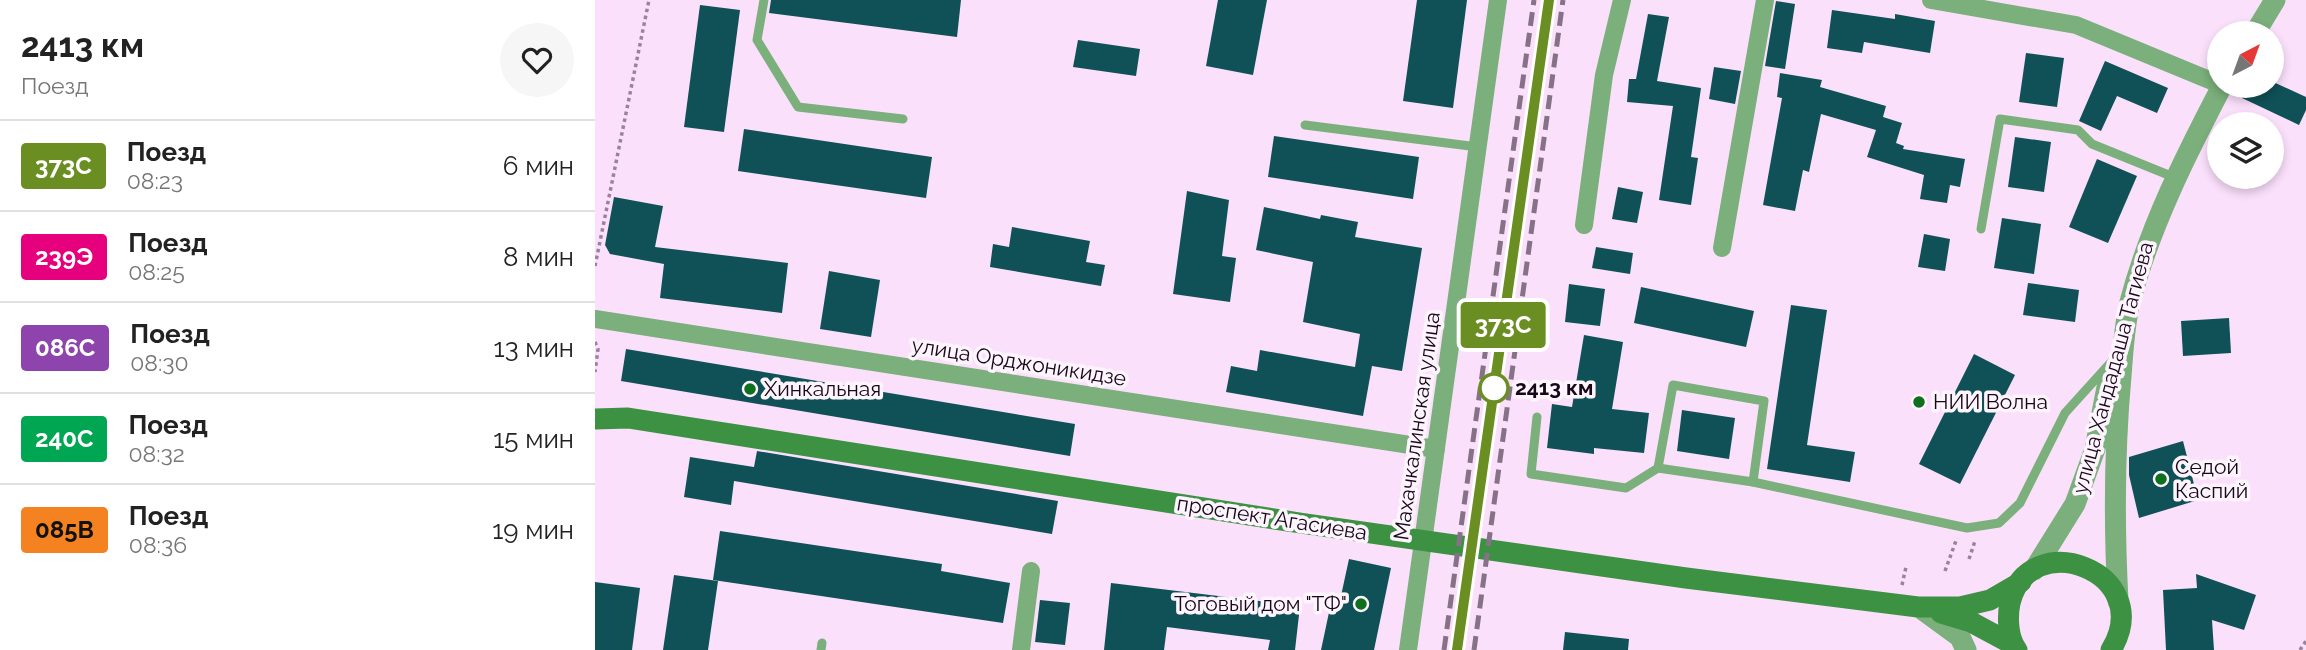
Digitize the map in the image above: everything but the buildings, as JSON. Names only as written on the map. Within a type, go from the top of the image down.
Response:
[{"type":"main road","name":"проспект Агасиева","points":[[595,403],[628,418]]},
{"type":"main road","name":"проспект Агасиева","points":[[595,419],[628,418],[1300,523],[1686,578],[1918,607],[1960,607],[1990,600],[2028,576],[2067,562],[2083,565],[2099,573],[2119,601]]},
{"type":"main road","points":[[2012,648],[2007,615],[2012,597],[2028,576]]},
{"type":"main road","points":[[2111,650],[2118,639],[2122,620],[2119,601]]},
{"type":"main road","name":"проспект Агасиева","points":[[1918,607],[1971,622],[2012,648]]},
{"type":"street","name":"Махачкалинская улица","points":[[1408,650],[1499,0]]},
{"type":"street","points":[[1584,225],[1604,75],[1622,0]]},
{"type":"street","points":[[1722,248],[1765,0]]},
{"type":"street","points":[[1931,0],[2075,25],[2207,79]]},
{"type":"street","points":[[2261,21],[2274,0]]},
{"type":"street","name":"улица Хандадаша Тагиева","points":[[2028,576],[2075,503],[2095,449],[2113,360],[2146,242],[2174,177],[2214,98]]},
{"type":"street","name":"улица Хандадаша Тагиева","points":[[2119,601],[2113,500],[2126,325],[2147,247],[2174,177]]},
{"type":"street","name":"улица Орджоникидзе","points":[[595,319],[1436,449]]},
{"type":"street","points":[[1021,650],[1031,571]]},
{"type":"street","points":[[1918,607],[1960,637],[1966,650]]},
{"type":"lane","points":[[764,0],[757,40],[798,107],[903,118]]},
{"type":"lane","points":[[1981,229],[2000,119],[2078,130],[2092,144],[2174,177]]},
{"type":"lane","points":[[1305,125],[1478,146]]},
{"type":"lane","points":[[1537,417],[1531,474],[1626,488],[1658,468],[1753,482],[1967,528],[1999,523],[2020,503],[2065,413],[2113,360]]},
{"type":"lane","points":[[1658,468],[1673,385],[1764,401],[1753,482]]},
{"type":"path","points":[[595,266],[649,0]]},
{"type":"path","points":[[595,342],[598,349],[595,372]]},
{"type":"path","points":[[1945,571],[1958,536]]},
{"type":"path","points":[[2300,650],[2306,641]]},
{"type":"railway","points":[[1444,650],[1534,0]]},
{"type":"railway","points":[[1457,650],[1549,0]]},
{"type":"railway","points":[[1474,650],[1563,0]]},
{"type":"train","name":"373C","points":[[1457,650],[1549,0]]},
{"type":"place","name":"2413 км","points":[[1494,388]]},
{"type":"place","name":"Хинкальная","points":[[750,389]]},
{"type":"place","name":"НИИ Волна","points":[[1919,402]]},
{"type":"place","name":"Седой Каспий","points":[[2161,479]]},
{"type":"place","name":"Тоговый дом \"ТФ\"","points":[[1361,604]]}]
